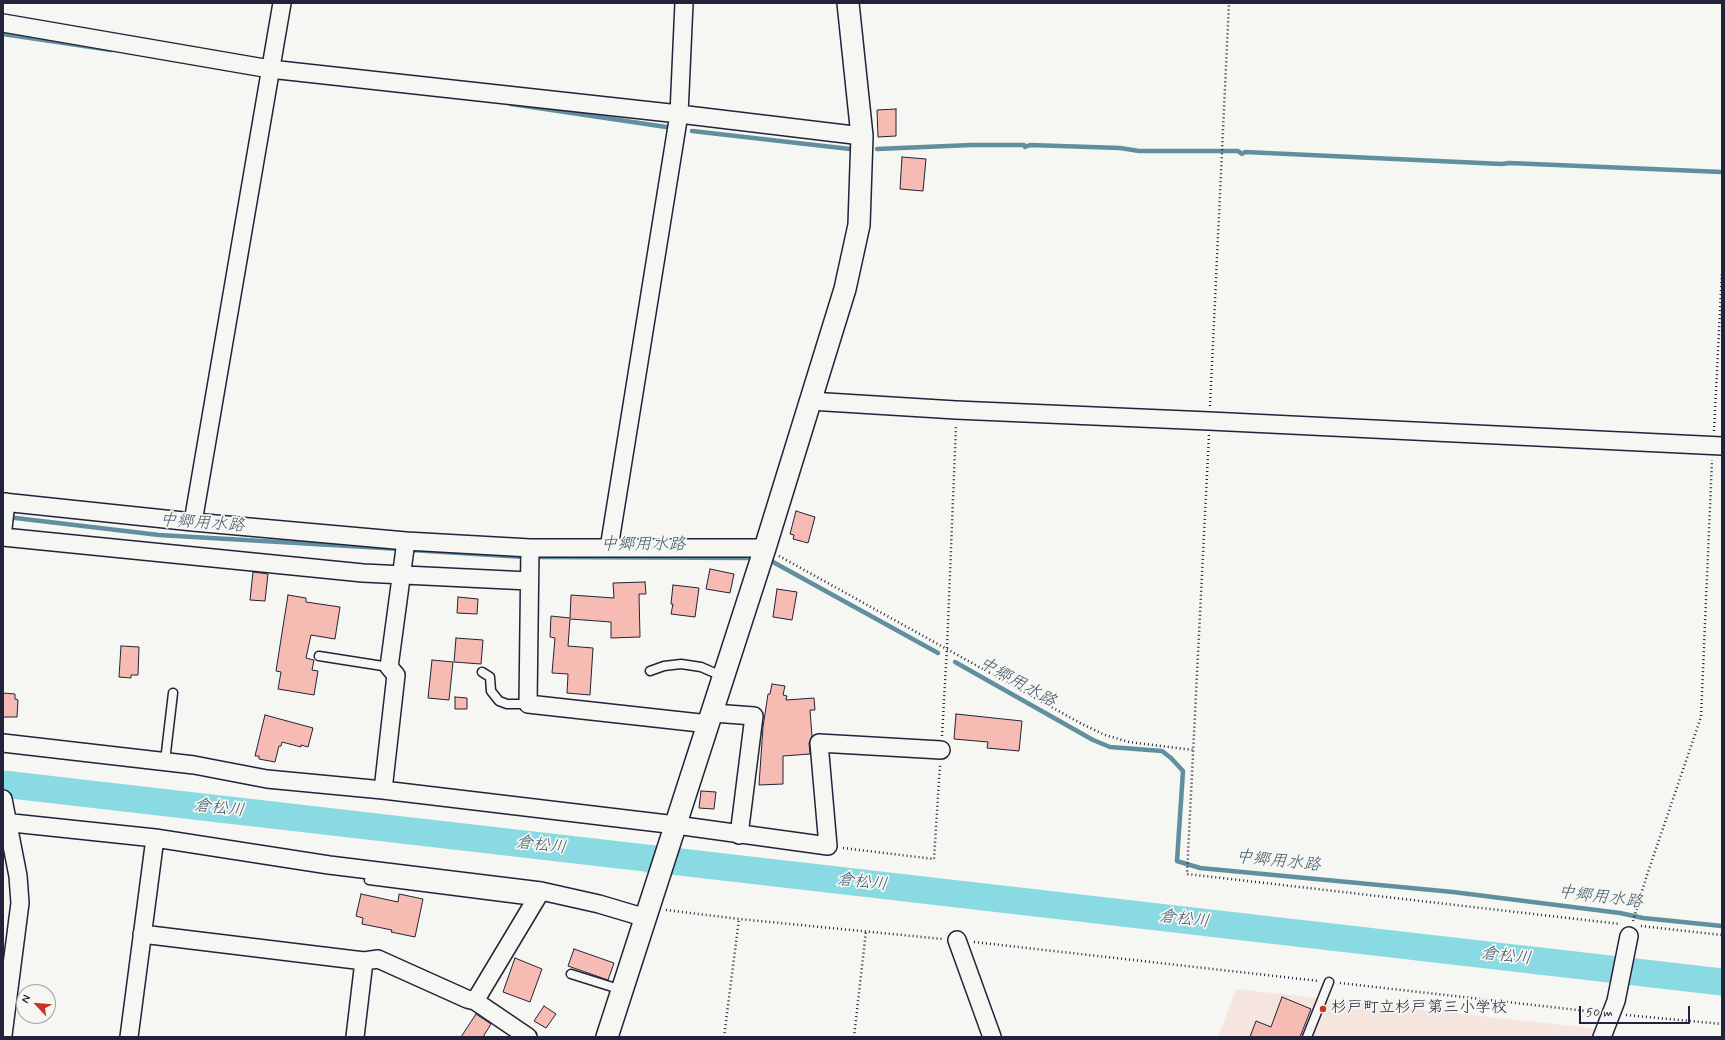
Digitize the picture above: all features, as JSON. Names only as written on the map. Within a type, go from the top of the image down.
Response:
[{"type":"street","points":[[193,522],[282,3]]},
{"type":"street","points":[[609,548],[680,114],[684,3]]},
{"type":"street","points":[[607,1037],[766,548],[845,289],[859,225],[862,136],[848,3]]},
{"type":"street","points":[[3,22],[270,69],[680,114],[862,136]]},
{"type":"street","points":[[810,401],[956,410],[1718,445]]},
{"type":"street","points":[[3,528],[4,502],[406,542],[530,548],[766,548]]},
{"type":"street","points":[[3,537],[363,573],[529,581]]},
{"type":"street","points":[[383,790],[396,675],[389,667],[406,542]]},
{"type":"street","points":[[530,548],[528,704],[711,718],[754,716],[739,835]]},
{"type":"street","points":[[3,743],[165,761],[267,778],[383,790],[828,846],[819,743],[941,750]]},
{"type":"street","points":[[3,799],[5,822],[18,876],[20,903],[3,1035]]},
{"type":"street","points":[[5,822],[154,838],[600,904],[648,913]]},
{"type":"street","points":[[130,1037],[154,838]]},
{"type":"street","points":[[475,1001],[538,896]]},
{"type":"street","points":[[1602,1037],[1614,1007],[1631,931]]},
{"type":"street","points":[[142,934],[364,962],[378,959],[467,1000],[475,1001],[528,1037]]},
{"type":"street","points":[[957,940],[992,1037]]},
{"type":"street","points":[[355,1037],[364,962]]},
{"type":"lane","points":[[319,656],[389,667]]},
{"type":"lane","points":[[650,671],[664,666],[681,664],[701,667],[724,677]]},
{"type":"lane","points":[[482,672],[490,677],[491,691],[494,697],[499,701],[507,704],[528,704]]},
{"type":"lane","points":[[165,761],[172,694]]},
{"type":"lane","points":[[369,880],[538,896]]},
{"type":"lane","points":[[571,974],[622,990]]},
{"type":"lane","points":[[1307,1037],[1329,982]]},
{"type":"path","points":[[1631,931],[1646,878],[1700,717],[1718,445],[1722,271]]},
{"type":"path","points":[[828,846],[934,860],[947,648],[956,410]]},
{"type":"path","points":[[766,548],[1082,724],[1105,735],[1129,742],[1193,750]]},
{"type":"path","points":[[1187,874],[1631,931],[1722,935]]},
{"type":"path","points":[[648,913],[739,919],[866,931],[1329,982],[1614,1007],[1722,1024]]},
{"type":"path","points":[[724,1037],[739,919]]},
{"type":"path","points":[[854,1037],[866,931]]},
{"type":"shaded area","name":"杉戸町立杉戸第三小学校","points":[[1236,989],[1598,1029],[1594,1037],[1218,1037]]},
{"type":"building","points":[[896,109],[896,136],[878,137],[877,110]]},
{"type":"building","points":[[902,157],[926,159],[923,191],[900,189]]},
{"type":"building","points":[[796,511],[815,517],[808,543],[793,539],[794,535],[790,534]]},
{"type":"building","points":[[710,569],[734,574],[730,593],[706,589]]},
{"type":"building","points":[[253,572],[268,574],[265,601],[250,600]]},
{"type":"building","points":[[645,582],[646,594],[639,594],[640,637],[611,638],[611,622],[570,619],[568,646],[593,648],[590,695],[567,693],[568,674],[552,673],[555,638],[550,637],[551,616],[570,618],[571,595],[614,598],[613,583]]},
{"type":"building","points":[[673,585],[699,588],[695,617],[671,614],[673,604],[671,604]]},
{"type":"building","points":[[777,589],[797,592],[792,620],[773,617]]},
{"type":"building","points":[[288,595],[306,598],[306,602],[340,607],[335,639],[311,635],[306,658],[314,660],[312,670],[318,671],[314,695],[278,689],[281,672],[276,671]]},
{"type":"building","points":[[458,597],[478,599],[477,614],[457,613]]},
{"type":"building","points":[[456,638],[483,640],[481,664],[454,662]]},
{"type":"building","points":[[121,646],[139,647],[138,675],[131,675],[131,678],[119,677]]},
{"type":"building","points":[[432,660],[453,662],[449,700],[428,698]]},
{"type":"building","points":[[772,684],[785,686],[783,695],[787,696],[786,700],[814,698],[815,710],[810,710],[812,736],[809,743],[810,754],[783,756],[783,784],[759,785],[763,727],[768,694],[770,694]]},
{"type":"building","points":[[3,693],[15,694],[15,699],[18,700],[17,717],[3,717]]},
{"type":"building","points":[[455,697],[467,698],[467,709],[455,709]]},
{"type":"building","points":[[956,714],[1022,721],[1019,751],[987,748],[988,742],[954,739]]},
{"type":"building","points":[[265,715],[313,728],[308,747],[301,745],[301,747],[282,742],[281,746],[279,746],[275,762],[259,759],[259,756],[255,756]]},
{"type":"building","points":[[701,791],[716,792],[714,809],[699,808]]},
{"type":"building","points":[[361,894],[398,902],[399,894],[423,899],[415,937],[391,932],[392,930],[362,924],[363,918],[356,916]]},
{"type":"building","points":[[574,949],[614,963],[608,980],[568,966]]},
{"type":"building","points":[[515,958],[542,969],[530,1002],[503,992]]},
{"type":"building","points":[[1282,997],[1311,1009],[1300,1037],[1250,1037],[1256,1021],[1271,1027]]},
{"type":"building","points":[[544,1006],[556,1014],[546,1028],[534,1021]]},
{"type":"building","points":[[476,1014],[491,1024],[483,1037],[461,1037]]},
{"type":"waterway","points":[[3,34],[111,50]]},
{"type":"waterway","points":[[511,104],[673,128]]},
{"type":"waterway","points":[[692,131],[850,149]]},
{"type":"waterway","points":[[877,149],[971,145],[1024,145],[1025,147],[1030,145],[1120,148],[1139,151],[1238,151],[1242,154],[1245,152],[1502,164],[1509,163],[1722,172]]},
{"type":"waterway","name":"中郷用水路","points":[[7,517],[159,535],[400,549]]},
{"type":"waterway","name":"中郷用水路","points":[[411,550],[524,557]]},
{"type":"waterway","name":"中郷用水路","points":[[534,557],[751,558]]},
{"type":"waterway","name":"中郷用水路","points":[[773,562],[938,653]]},
{"type":"waterway","name":"中郷用水路","points":[[955,662],[1093,740],[1110,747],[1162,751],[1171,758],[1183,771],[1177,861],[1200,868],[1453,892],[1620,913],[1643,918],[1722,926]]},
{"type":"waterway","name":"倉松川","points":[[3,784],[1722,982]]},
{"type":"place","name":"杉戸町立杉戸第三小学校","points":[[1323,1009]]}]
